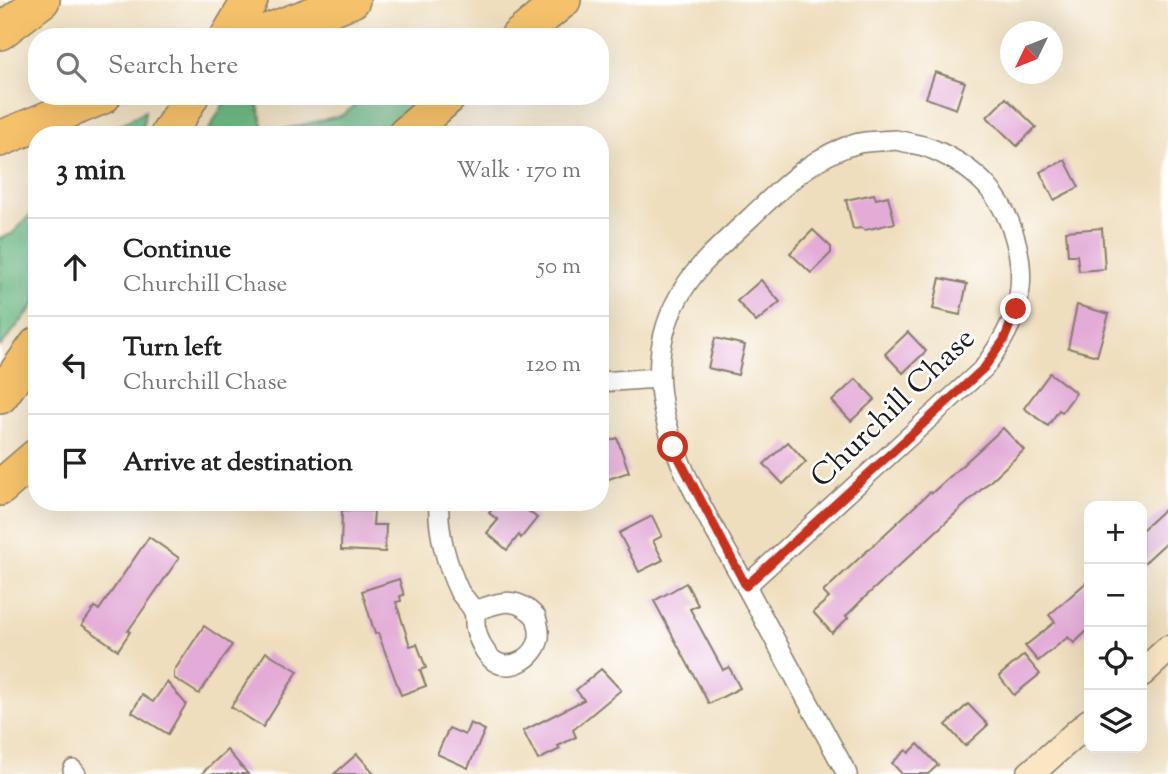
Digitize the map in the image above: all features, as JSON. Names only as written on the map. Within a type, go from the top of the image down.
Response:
[{"type":"highway","points":[[0,32],[41,0]]},
{"type":"highway","points":[[233,28],[250,0]]},
{"type":"highway","points":[[277,28],[352,0]]},
{"type":"highway","points":[[529,28],[563,0]]},
{"type":"highway","points":[[31,126],[81,105]]},
{"type":"highway","points":[[173,126],[186,105]]},
{"type":"highway","points":[[415,126],[439,105]]},
{"type":"highway","points":[[0,139],[28,127]]},
{"type":"highway","points":[[0,396],[28,357]]},
{"type":"highway","points":[[0,488],[28,464]]},
{"type":"main road","points":[[1147,668],[1168,649]]},
{"type":"main road","points":[[1030,774],[1084,726]]},
{"type":"street","name":"Churchill Chase","points":[[746,586],[984,368],[1004,340],[1016,309],[1021,274],[1016,242],[1005,213],[986,185],[958,163],[930,148],[895,140],[859,143],[829,154],[798,173],[708,258],[687,283],[672,311],[662,344],[658,378],[662,412],[673,447],[746,586],[847,774]]},
{"type":"street","points":[[609,381],[658,378]]},
{"type":"street","points":[[438,511],[445,551],[460,592],[474,611]]},
{"type":"green space","points":[[223,105],[258,105],[263,126],[211,126]]},
{"type":"green space","points":[[356,105],[422,105],[397,126],[298,126],[343,115]]},
{"type":"green space","points":[[145,111],[143,126],[118,126]]},
{"type":"green space","points":[[28,217],[28,313],[0,347],[0,238],[12,234]]},
{"type":"building","points":[[935,72],[965,82],[956,109],[926,98]]},
{"type":"building","points":[[1006,98],[1036,127],[1017,146],[987,117]]},
{"type":"building","points":[[1065,160],[1079,187],[1054,200],[1040,172]]},
{"type":"building","points":[[874,194],[876,199],[888,196],[895,223],[865,230],[853,229],[846,200]]},
{"type":"building","points":[[1102,228],[1105,269],[1079,271],[1077,255],[1068,255],[1066,231]]},
{"type":"building","points":[[813,230],[831,247],[831,253],[811,273],[790,253]]},
{"type":"building","points":[[940,278],[967,284],[960,315],[933,309]]},
{"type":"building","points":[[761,280],[780,302],[756,322],[737,301]]},
{"type":"building","points":[[1077,305],[1109,314],[1097,356],[1068,348]]},
{"type":"building","points":[[908,332],[926,351],[903,373],[885,354]]},
{"type":"building","points":[[715,338],[745,345],[738,375],[708,368]]},
{"type":"building","points":[[1050,373],[1076,393],[1048,426],[1024,408]]},
{"type":"building","points":[[856,379],[875,399],[851,421],[832,401]]},
{"type":"building","points":[[1003,428],[1024,450],[863,599],[832,633],[813,612],[829,598],[823,592]]},
{"type":"building","points":[[617,438],[629,472],[609,479],[609,441]]},
{"type":"building","points":[[788,442],[806,462],[783,484],[764,464]]},
{"type":"building","points":[[1168,506],[1168,541],[1147,560],[1147,525]]},
{"type":"building","points":[[342,511],[374,511],[373,525],[386,525],[385,552],[341,550]]},
{"type":"building","points":[[528,511],[537,518],[507,550],[487,533],[498,520],[489,513]]},
{"type":"building","points":[[652,516],[662,536],[653,541],[663,560],[639,572],[619,533]]},
{"type":"building","points":[[149,537],[179,558],[128,631],[130,632],[118,650],[82,625],[95,607],[99,610]]},
{"type":"building","points":[[399,579],[404,595],[400,596],[401,601],[396,602],[410,646],[417,644],[426,668],[420,670],[426,686],[401,695],[378,633],[375,634],[362,591]]},
{"type":"building","points":[[686,583],[698,605],[690,609],[723,670],[729,667],[740,688],[709,704],[654,601]]},
{"type":"building","points":[[1084,584],[1084,634],[1074,643],[1068,637],[1038,661],[1025,646],[1055,622],[1049,615]]},
{"type":"building","points":[[204,626],[232,645],[199,694],[174,678],[174,671]]},
{"type":"building","points":[[266,652],[298,671],[263,727],[231,707]]},
{"type":"building","points":[[1024,655],[1040,674],[1014,695],[999,676]]},
{"type":"building","points":[[601,669],[621,690],[573,730],[576,737],[538,760],[523,731],[584,700],[576,690]]},
{"type":"building","points":[[167,682],[186,704],[168,734],[132,712],[142,695],[153,702]]},
{"type":"building","points":[[968,704],[988,725],[965,746],[946,725]]},
{"type":"building","points":[[470,723],[485,730],[468,768],[437,754],[449,728],[465,735]]},
{"type":"building","points":[[918,744],[938,765],[928,774],[902,774],[892,763],[906,750],[909,753]]},
{"type":"building","points":[[227,750],[248,774],[201,774]]},
{"type":"building","points":[[357,754],[375,774],[334,774]]},
{"type":"route","points":[[673,447],[746,586],[984,368],[1004,340],[1016,309]]}]
